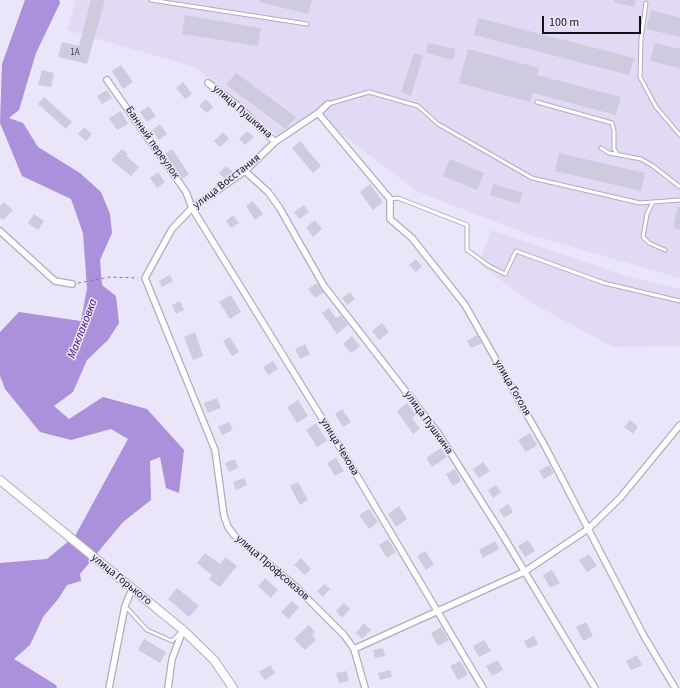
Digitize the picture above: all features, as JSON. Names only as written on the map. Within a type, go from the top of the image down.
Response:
[{"type":"street","name":"Банный переулок","points":[[107,80],[186,192],[192,208]]},
{"type":"street","name":"улица Пушкина","points":[[208,83],[238,106],[275,142]]},
{"type":"street","name":"улица Восстания","points":[[144,278],[172,229],[192,208],[245,171],[275,142],[318,114],[328,104]]},
{"type":"street","points":[[318,114],[390,199]]},
{"type":"street","name":"улица Пушкина","points":[[245,171],[268,192],[279,207],[324,286],[438,433],[595,688]]},
{"type":"street","name":"улица Гоголя","points":[[390,199],[390,219],[412,238],[464,305],[546,448],[644,636],[675,688]]},
{"type":"street","name":"улица Чехова","points":[[192,208],[308,396],[483,688]]},
{"type":"street","points":[[0,231],[55,281],[72,284]]},
{"type":"street","name":"улица Профсоюзов","points":[[144,278],[215,450],[224,516],[228,527],[234,535],[295,586],[344,635],[354,649],[365,688]]},
{"type":"street","points":[[354,649],[524,572],[588,529],[620,498],[680,425]]},
{"type":"street","name":"улица Горького","points":[[1,483],[10,488],[183,630],[214,660],[233,688]]},
{"type":"street","points":[[109,688],[125,606],[132,589]]},
{"type":"street","points":[[168,688],[172,659],[183,630]]},
{"type":"lane","points":[[151,0],[307,24]]},
{"type":"lane","points":[[646,3],[641,39],[640,77],[656,107],[680,135]]},
{"type":"lane","points":[[328,104],[369,92],[418,106],[438,124],[532,178],[640,203],[680,200]]},
{"type":"lane","points":[[536,102],[612,123],[614,132],[614,149],[617,154]]},
{"type":"lane","points":[[601,148],[617,154],[641,159],[654,166],[680,187]]},
{"type":"lane","points":[[390,199],[398,198],[467,225],[468,250],[489,266],[505,274],[516,251],[604,283],[680,301]]},
{"type":"lane","points":[[653,202],[647,214],[644,237],[649,243],[665,250]]},
{"type":"lane","points":[[125,606],[147,630],[172,640],[183,630]]},
{"type":"path","points":[[72,284],[110,277],[144,278]]},
{"type":"shaded area","points":[[76,0],[680,0],[680,278],[530,235],[418,192],[319,117],[279,137],[195,67],[67,30]]},
{"type":"shaded area","points":[[491,230],[626,276],[680,289],[680,346],[613,347],[530,302],[479,264]]},
{"type":"water","name":"Маклаковка","points":[[25,0],[59,0],[60,3],[36,53],[19,110],[9,118],[23,123],[38,147],[80,173],[101,192],[110,214],[112,233],[100,260],[102,285],[116,296],[119,323],[108,340],[87,360],[73,392],[54,406],[69,419],[103,397],[147,409],[184,450],[179,493],[166,488],[160,457],[150,461],[151,500],[123,522],[80,574],[81,581],[67,585],[59,598],[43,617],[30,645],[14,659],[56,685],[57,688],[0,688],[0,563],[47,559],[75,536],[128,439],[111,429],[71,440],[40,432],[5,389],[0,376],[0,332],[19,312],[81,321],[87,288],[83,233],[71,199],[22,176],[0,123],[2,64]]},
{"type":"building","points":[[91,0],[105,0],[87,64],[58,57],[62,42],[79,46]]},
{"type":"building","points":[[259,0],[312,0],[308,14],[259,2]]},
{"type":"building","points":[[614,0],[636,0],[634,7],[613,2]]},
{"type":"building","points":[[651,10],[680,18],[680,37],[646,29]]},
{"type":"building","points":[[185,15],[261,28],[258,46],[182,34]]},
{"type":"building","points":[[478,18],[634,58],[629,75],[474,35]]},
{"type":"building","points":[[428,43],[456,49],[453,60],[426,53]]},
{"type":"building","points":[[655,43],[680,49],[680,68],[650,61]]},
{"type":"building","points":[[468,49],[539,68],[537,75],[621,97],[616,115],[533,93],[530,102],[459,83]]},
{"type":"building","points":[[414,53],[423,56],[411,96],[401,92]]},
{"type":"building","points":[[121,65],[133,82],[123,89],[112,71]]},
{"type":"building","points":[[42,70],[54,73],[51,87],[38,85]]},
{"type":"building","points":[[236,73],[296,117],[286,129],[226,85]]},
{"type":"building","points":[[183,82],[192,94],[185,99],[176,88]]},
{"type":"building","points":[[107,90],[112,98],[102,104],[97,96]]},
{"type":"building","points":[[44,97],[72,122],[66,129],[38,104]]},
{"type":"building","points":[[206,99],[213,107],[207,113],[199,106]]},
{"type":"building","points":[[149,106],[156,116],[147,122],[140,112]]},
{"type":"building","points":[[121,111],[128,124],[117,130],[109,118]]},
{"type":"building","points":[[160,124],[167,134],[159,140],[152,130]]},
{"type":"building","points":[[84,127],[92,134],[86,141],[78,134]]},
{"type":"building","points":[[247,131],[254,137],[245,145],[239,139]]},
{"type":"building","points":[[223,132],[229,139],[220,147],[214,141]]},
{"type":"building","points":[[300,141],[321,166],[313,173],[292,148]]},
{"type":"building","points":[[122,149],[128,154],[126,156],[139,167],[131,176],[111,160]]},
{"type":"building","points":[[172,149],[189,174],[182,179],[165,154]]},
{"type":"building","points":[[559,153],[645,173],[641,191],[555,171]]},
{"type":"building","points":[[450,159],[484,173],[477,190],[443,176]]},
{"type":"building","points":[[226,166],[233,172],[225,179],[219,173]]},
{"type":"building","points":[[158,172],[165,182],[157,188],[150,178]]},
{"type":"building","points":[[370,184],[383,202],[373,210],[360,192]]},
{"type":"building","points":[[493,184],[523,193],[519,204],[490,195]]},
{"type":"building","points":[[253,201],[263,214],[255,220],[246,206]]},
{"type":"building","points":[[4,202],[13,210],[3,220],[0,218],[0,206]]},
{"type":"building","points":[[304,205],[309,212],[299,219],[294,212]]},
{"type":"building","points":[[678,207],[680,207],[680,230],[673,228]]},
{"type":"building","points":[[34,214],[44,221],[38,230],[28,223]]},
{"type":"building","points":[[233,215],[239,223],[231,228],[226,221]]},
{"type":"building","points":[[315,220],[322,229],[313,237],[306,227]]},
{"type":"building","points":[[416,259],[422,266],[416,272],[409,265]]},
{"type":"building","points":[[170,275],[173,281],[162,287],[159,281]]},
{"type":"building","points":[[317,283],[324,292],[315,298],[308,289]]},
{"type":"building","points":[[350,292],[355,299],[347,305],[342,298]]},
{"type":"building","points":[[231,295],[241,312],[230,319],[219,302]]},
{"type":"building","points":[[180,301],[184,310],[176,314],[172,305]]},
{"type":"building","points":[[329,308],[336,318],[341,315],[348,325],[337,334],[322,313]]},
{"type":"building","points":[[382,323],[389,332],[379,340],[372,331]]},
{"type":"building","points":[[195,332],[203,356],[193,360],[184,337]]},
{"type":"building","points":[[477,335],[482,343],[471,348],[467,341]]},
{"type":"building","points":[[352,336],[360,346],[351,353],[343,344]]},
{"type":"building","points":[[230,337],[239,352],[232,356],[223,341]]},
{"type":"building","points":[[305,344],[310,354],[300,359],[295,349]]},
{"type":"building","points":[[273,361],[278,369],[268,375],[263,367]]},
{"type":"building","points":[[217,398],[221,408],[208,413],[204,403]]},
{"type":"building","points":[[298,400],[308,416],[297,423],[287,407]]},
{"type":"building","points":[[407,403],[416,415],[412,418],[420,429],[413,434],[397,411]]},
{"type":"building","points":[[342,409],[351,422],[343,427],[335,414]]},
{"type":"building","points":[[630,420],[638,427],[633,434],[624,427]]},
{"type":"building","points":[[229,422],[233,430],[222,435],[218,427]]},
{"type":"building","points":[[316,423],[327,441],[317,447],[306,430]]},
{"type":"building","points":[[530,433],[537,445],[526,452],[518,440]]},
{"type":"building","points":[[441,448],[447,457],[432,467],[426,458]]},
{"type":"building","points":[[336,458],[344,471],[335,476],[327,463]]},
{"type":"building","points":[[235,459],[238,468],[229,472],[225,463]]},
{"type":"building","points":[[483,462],[490,471],[479,478],[473,469]]},
{"type":"building","points":[[549,465],[554,473],[544,479],[539,471]]},
{"type":"building","points":[[455,469],[461,481],[453,486],[446,474]]},
{"type":"building","points":[[244,478],[247,485],[236,490],[233,482]]},
{"type":"building","points":[[298,482],[308,500],[300,505],[290,486]]},
{"type":"building","points":[[496,485],[501,492],[493,498],[488,490]]},
{"type":"building","points":[[508,504],[513,512],[504,518],[499,510]]},
{"type":"building","points":[[399,506],[407,519],[396,527],[388,514]]},
{"type":"building","points":[[369,509],[378,522],[369,529],[359,515]]},
{"type":"building","points":[[388,539],[396,552],[387,558],[379,545]]},
{"type":"building","points":[[528,540],[535,551],[525,557],[518,546]]},
{"type":"building","points":[[495,541],[499,549],[483,558],[479,550]]},
{"type":"building","points":[[425,551],[434,564],[426,570],[417,556]]},
{"type":"building","points":[[205,553],[220,564],[225,557],[237,566],[220,587],[209,579],[212,575],[197,563]]},
{"type":"building","points":[[589,554],[597,566],[587,572],[579,560]]},
{"type":"building","points":[[301,558],[311,569],[305,575],[294,565]]},
{"type":"building","points":[[552,570],[560,583],[550,588],[543,575]]},
{"type":"building","points":[[265,578],[278,590],[271,598],[258,586]]},
{"type":"building","points":[[325,584],[330,589],[323,597],[317,591]]},
{"type":"building","points":[[177,588],[199,606],[189,617],[168,599]]},
{"type":"building","points":[[292,601],[299,607],[289,619],[281,612]]},
{"type":"building","points":[[344,603],[350,609],[342,618],[336,611]]},
{"type":"building","points":[[586,622],[593,636],[583,641],[576,627]]},
{"type":"building","points":[[364,623],[371,630],[362,639],[356,633]]},
{"type":"building","points":[[309,625],[315,632],[312,635],[316,640],[305,650],[294,639]]},
{"type":"building","points":[[441,627],[449,640],[438,646],[431,633]]},
{"type":"building","points":[[534,636],[538,644],[528,649],[524,641]]},
{"type":"building","points":[[144,639],[166,652],[160,663],[138,650]]},
{"type":"building","points":[[484,640],[491,651],[479,657],[473,646]]},
{"type":"building","points":[[383,648],[385,656],[375,658],[373,650]]},
{"type":"building","points":[[637,655],[642,665],[631,670],[626,661]]},
{"type":"building","points":[[498,660],[503,670],[492,676],[486,666]]},
{"type":"building","points":[[460,661],[468,674],[458,680],[450,666]]},
{"type":"building","points":[[270,665],[275,673],[265,680],[259,672]]},
{"type":"building","points":[[390,670],[392,677],[380,680],[378,673]]},
{"type":"building","points":[[346,671],[349,681],[339,683],[336,673]]}]
